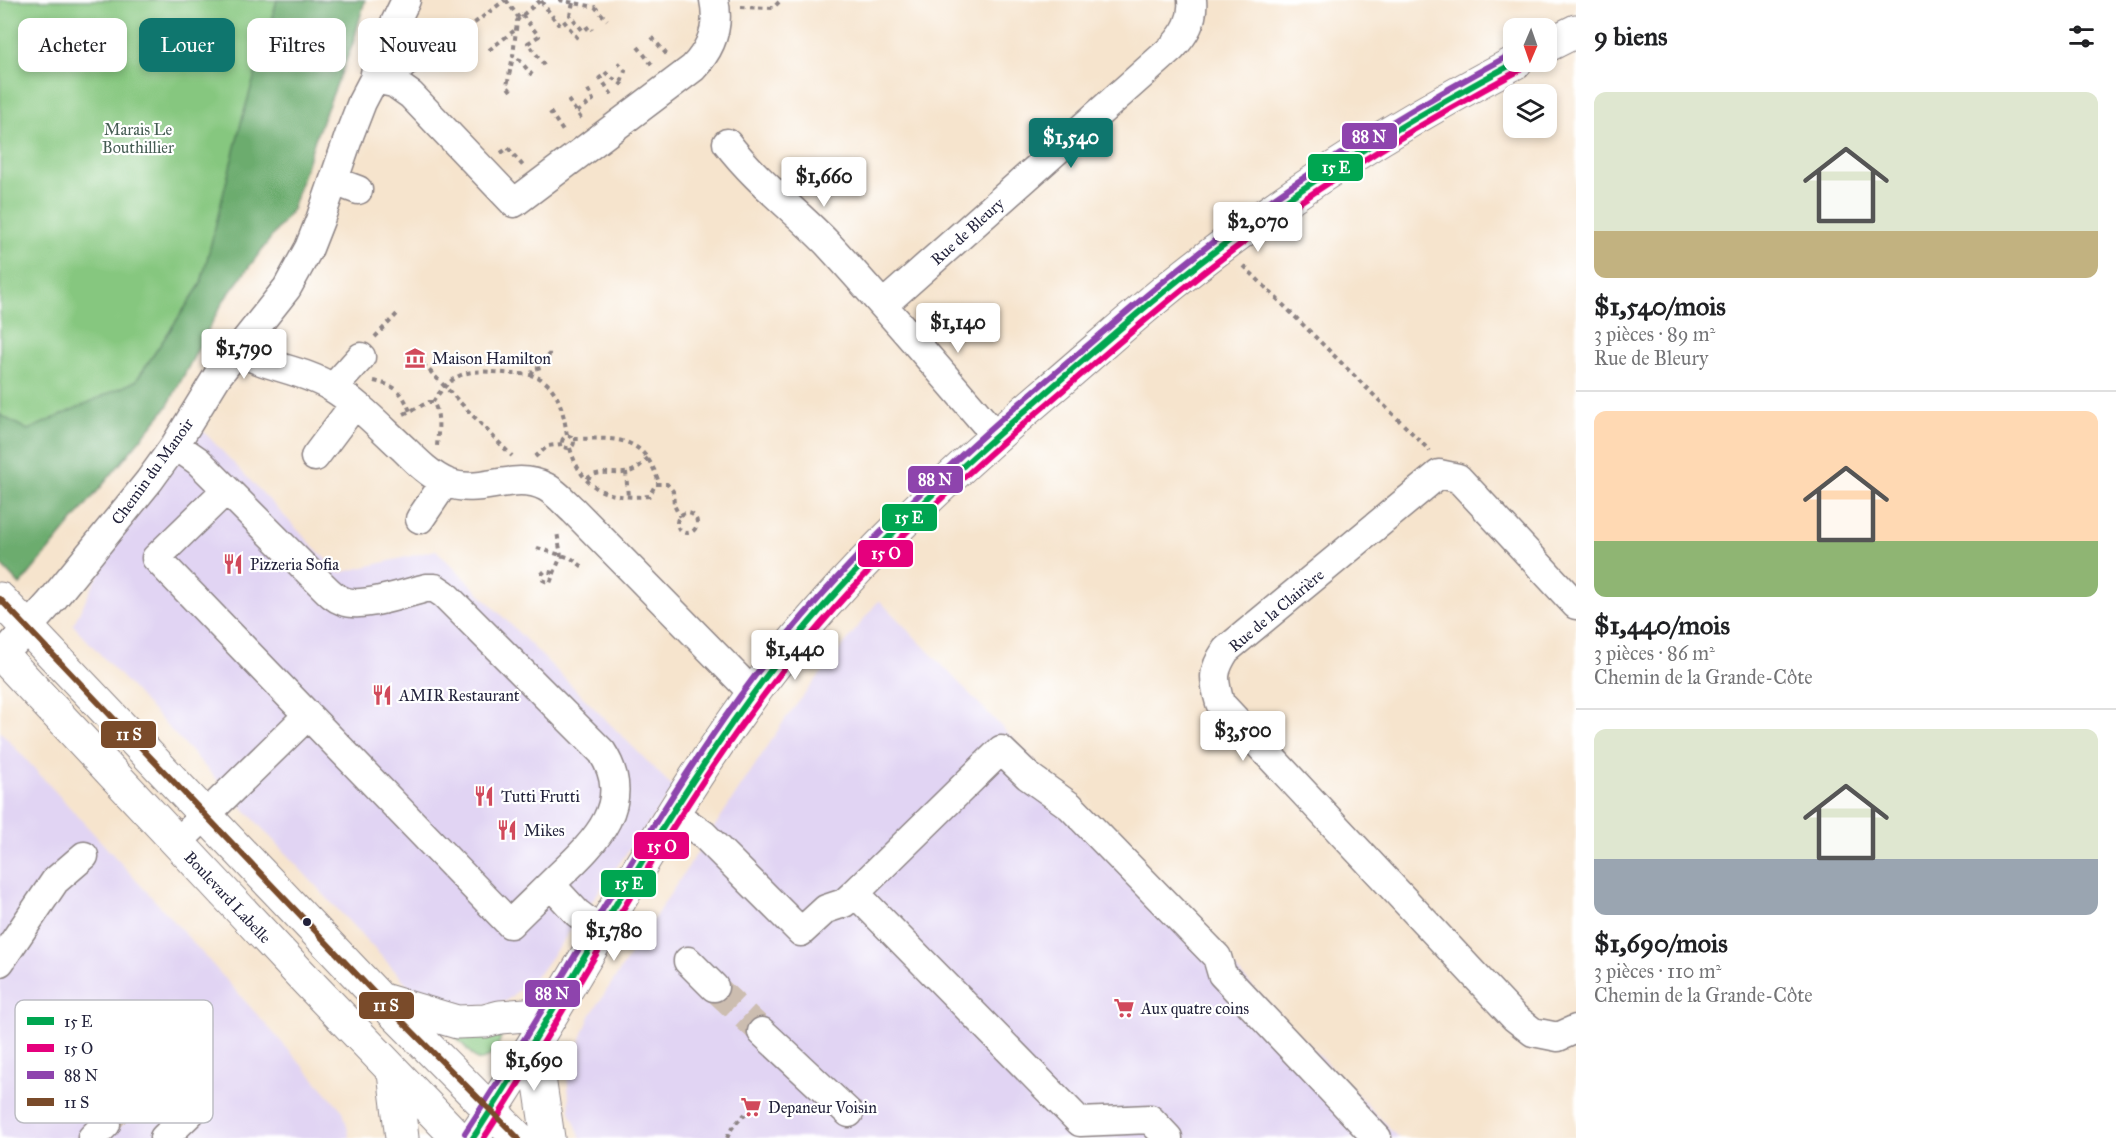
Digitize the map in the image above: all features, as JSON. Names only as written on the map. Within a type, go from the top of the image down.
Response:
[{"type":"main road","points":[[1557,40],[1576,31]]},
{"type":"main road","points":[[482,1125],[710,756],[755,692],[806,628],[865,562],[996,436],[1181,278],[1334,169],[1413,118],[1503,69]]},
{"type":"main road","points":[[0,598],[205,817],[380,999],[482,1125],[518,1138]]},
{"type":"main road","name":"Boulevard Labelle","points":[[1,654],[394,1073],[458,1138]]},
{"type":"main road","points":[[380,999],[457,1022],[552,1013]]},
{"type":"main road","points":[[534,1044],[548,1138]]},
{"type":"main road","points":[[394,1073],[402,1138]]},
{"type":"street","points":[[379,80],[378,58],[406,0]]},
{"type":"street","name":"Rue de Bleury","points":[[883,305],[1172,48],[1188,27],[1192,0]]},
{"type":"street","points":[[379,80],[394,83],[414,98],[514,203],[693,68],[703,58],[714,37],[715,3]]},
{"type":"street","points":[[379,80],[392,72]]},
{"type":"street","name":"Chemin du Manoir","points":[[1,654],[38,639],[49,604],[175,445],[218,375],[273,308],[298,268],[320,220],[346,185],[362,102],[379,80]]},
{"type":"street","points":[[727,143],[754,176],[809,226],[883,305],[996,436]]},
{"type":"street","points":[[238,350],[254,360],[300,372],[343,397],[422,466],[441,470],[458,486],[469,487],[520,480],[546,487],[574,511],[743,683],[755,692]]},
{"type":"street","points":[[315,458],[343,397],[367,357]]},
{"type":"street","points":[[175,445],[198,461],[331,594],[344,602],[364,603],[426,588],[435,588],[444,594],[597,746],[607,760],[614,778],[615,793],[612,811],[606,824],[551,885],[510,924],[156,558],[226,490]]},
{"type":"street","points":[[420,519],[441,470]]},
{"type":"street","points":[[1439,474],[1458,477],[1576,605]]},
{"type":"street","name":"Rue de la Clairière","points":[[1439,474],[1226,651],[1216,666],[1214,683],[1220,703],[1514,1017],[1533,1032],[1558,1037],[1576,1029]]},
{"type":"street","points":[[24,680],[38,639]]},
{"type":"street","points":[[177,843],[307,716]]},
{"type":"street","points":[[674,814],[703,834],[801,932],[826,909],[844,903],[1002,750],[1028,776],[1070,806],[1217,957],[1222,974],[1377,1138]]},
{"type":"street","points":[[0,962],[55,881],[84,856]]},
{"type":"street","points":[[551,885],[577,914],[602,932]]},
{"type":"street","points":[[855,893],[1080,1122],[1119,1129],[1150,1119],[1168,1138]]},
{"type":"street","points":[[688,962],[714,987]]},
{"type":"street","points":[[762,1032],[849,1113]]},
{"type":"street","points":[[164,1138],[179,1123]]},
{"type":"path","points":[[478,20],[505,0],[538,36],[528,43],[545,66]]},
{"type":"path","points":[[511,91],[507,86],[515,30],[521,16],[542,0],[558,24],[563,20],[579,40]]},
{"type":"path","points":[[559,0],[595,7],[607,20]]},
{"type":"path","points":[[715,3],[774,8],[781,0]]},
{"type":"path","points":[[573,3],[570,15],[583,31],[590,26],[592,30]]},
{"type":"path","points":[[489,50],[515,30]]},
{"type":"path","points":[[652,37],[659,45]]},
{"type":"path","points":[[638,47],[645,56]]},
{"type":"path","points":[[513,56],[517,57],[532,75]]},
{"type":"path","points":[[605,72],[621,83],[625,71],[618,62]]},
{"type":"path","points":[[599,76],[607,88]]},
{"type":"path","points":[[568,100],[577,112],[593,100],[586,86]]},
{"type":"path","points":[[550,112],[559,126]]},
{"type":"path","points":[[494,150],[498,155],[508,148],[528,173]]},
{"type":"path","points":[[1244,265],[1437,459],[1439,474]]},
{"type":"path","points":[[398,313],[367,357],[374,382],[393,386],[403,397],[410,411]]},
{"type":"path","points":[[532,375],[533,369],[543,367],[547,363],[549,350]]},
{"type":"path","points":[[423,364],[501,443],[517,463]]},
{"type":"path","points":[[401,416],[433,402],[456,376],[483,370],[532,375],[542,379],[559,400],[567,436]]},
{"type":"path","points":[[433,402],[438,417],[441,470]]},
{"type":"path","points":[[567,436],[574,439],[626,442],[642,450],[648,458],[658,483]]},
{"type":"path","points":[[562,444],[563,438],[567,436]]},
{"type":"path","points":[[570,448],[574,439]]},
{"type":"path","points":[[529,462],[548,446],[562,444],[570,448]]},
{"type":"path","points":[[570,448],[578,469],[607,494],[628,497],[649,496],[653,486],[658,483],[667,484],[674,495],[674,505],[680,517],[678,524],[682,531],[695,530],[697,524],[695,516],[687,513],[680,517]]},
{"type":"path","points":[[587,479],[591,475],[606,472],[626,472],[637,469],[648,458]]},
{"type":"path","points":[[626,472],[628,497]]},
{"type":"path","points":[[552,573],[561,556],[557,528]]},
{"type":"path","points":[[537,548],[571,558],[583,567]]},
{"type":"path","points":[[727,1138],[732,1128],[745,1114]]},
{"type":"shaded area","points":[[201,429],[339,573],[436,550],[674,788],[541,971],[506,1001],[473,1007],[444,1002],[410,987],[73,625],[110,552]]},
{"type":"shaded area","points":[[879,600],[1399,1138],[581,1138],[570,1111],[567,1074],[590,1016],[786,718]]},
{"type":"shaded area","points":[[0,731],[343,1111],[350,1138],[0,1138]]},
{"type":"green space","name":"Marais Le Bouthillier","points":[[0,0],[359,0],[346,23],[346,18],[247,18],[247,72],[318,72],[203,275],[201,284],[136,381],[120,389],[0,544]]},
{"type":"green space","points":[[277,0],[365,0],[346,61],[346,18],[272,18]]},
{"type":"green space","points":[[256,72],[342,72],[315,139],[292,210],[224,300],[167,407],[20,585],[0,564],[0,415],[28,430],[136,381],[201,284]]},
{"type":"green space","points":[[501,1033],[494,1051],[482,1060],[477,1060],[455,1036]]},
{"type":"tunnel","points":[[714,987],[762,1032]]},
{"type":"transit line","points":[[465,1133],[502,1076],[643,842],[717,728],[789,632],[858,555],[970,447],[1192,258],[1321,166],[1503,59]]},
{"type":"transit line","points":[[473,1138],[650,848],[724,734],[795,640],[861,566],[931,496],[1005,429],[1129,321],[1218,249],[1326,173],[1439,104],[1503,69]]},
{"type":"transit line","points":[[484,1138],[659,850],[733,737],[805,643],[873,566],[946,494],[1022,425],[1162,306],[1225,256],[1332,180],[1444,112],[1516,72]]},
{"type":"transit line","points":[[0,599],[380,999],[518,1138]]},
{"type":"place","name":"Maison Hamilton","points":[[415,358]]},
{"type":"place","name":"Pizzeria Sofia","points":[[233,564]]},
{"type":"place","name":"AMIR Restaurant","points":[[382,695]]},
{"type":"place","name":"Tutti Frutti","points":[[484,796]]},
{"type":"place","name":"Mikes","points":[[507,830]]},
{"type":"place","name":"Aux quatre coins","points":[[1124,1008]]},
{"type":"place","name":"Depaneur Voisin","points":[[751,1107]]}]
